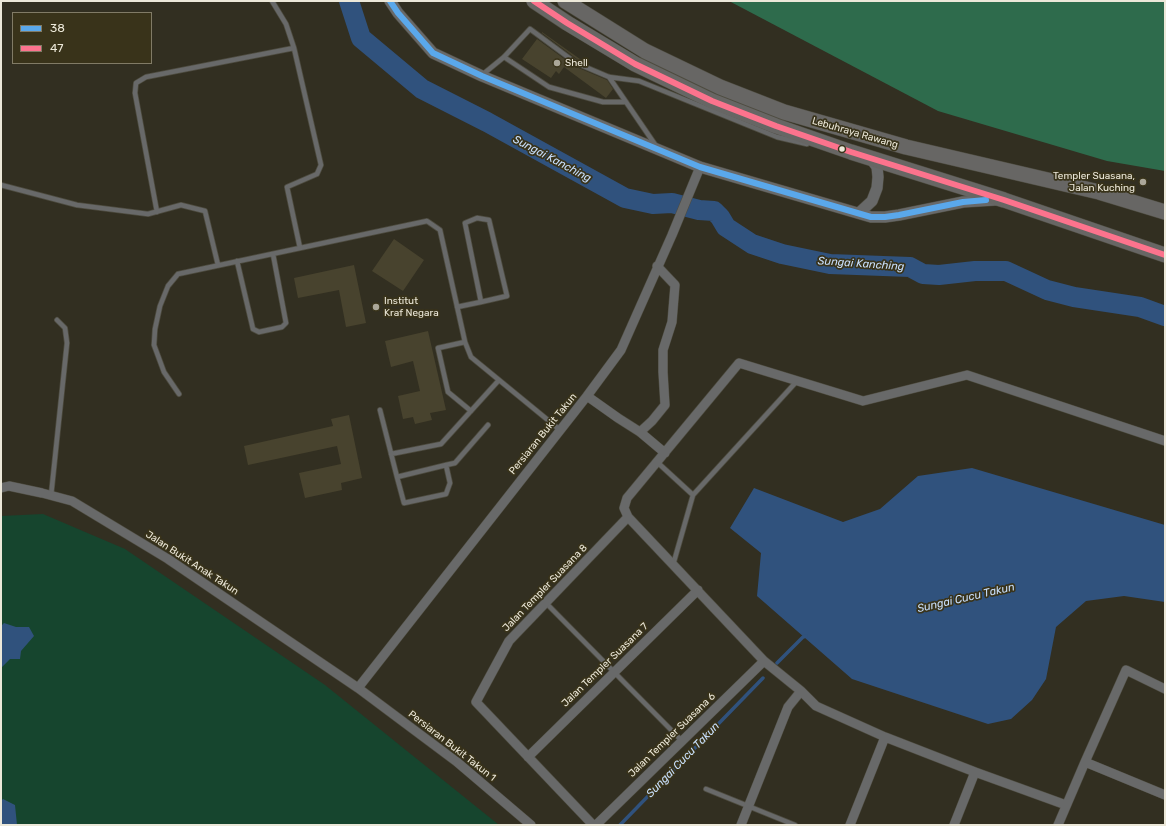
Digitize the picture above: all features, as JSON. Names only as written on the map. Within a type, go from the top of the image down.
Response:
[{"type":"highway","name":"Lebuhraya Rawang","points":[[534,1],[567,23],[635,64],[705,98],[776,126],[851,152],[1004,200],[1165,255]]},
{"type":"highway","name":"Lebuhraya Rawang","points":[[565,1],[645,51],[720,87],[784,112],[906,147],[1099,192],[1165,212]]},
{"type":"street","points":[[390,1],[398,14],[433,53],[482,76],[700,167],[871,217],[899,215],[963,202],[979,200],[1004,200]]},
{"type":"street","points":[[859,213],[872,200],[877,188],[877,167],[872,159]]},
{"type":"street","name":"Persiaran Bukit Takun","points":[[358,688],[587,396],[621,350],[672,235],[700,167]]},
{"type":"street","points":[[640,432],[652,421],[665,405],[663,350],[672,322],[675,285],[657,266]]},
{"type":"street","points":[[1066,805],[885,737],[816,706],[801,691],[764,661],[628,517],[624,508],[627,498],[739,364],[863,401],[967,375],[1165,441]]},
{"type":"street","points":[[587,396],[640,432],[665,452]]},
{"type":"street","name":"Jalan Bukit Anak Takun","points":[[1,488],[9,486],[72,501],[168,559],[358,688]]},
{"type":"street","name":"Jalan Templer Suasana 8","points":[[528,757],[476,702],[509,642],[628,517]]},
{"type":"street","name":"Jalan Templer Suasana 7","points":[[528,757],[698,590]]},
{"type":"street","name":"Jalan Templer Suasana 6","points":[[596,825],[764,661]]},
{"type":"street","points":[[1058,825],[1084,762],[1126,670],[1165,689]]},
{"type":"street","name":"Persiaran Bukit Takun 1","points":[[358,688],[457,762],[531,825]]},
{"type":"street","points":[[741,825],[788,707],[801,691]]},
{"type":"street","points":[[850,825],[885,737]]},
{"type":"street","points":[[528,757],[593,825]]},
{"type":"street","points":[[1084,762],[1165,795]]},
{"type":"street","points":[[954,825],[975,772]]},
{"type":"lane","points":[[272,1],[286,24],[294,48],[321,165],[317,174],[287,188],[300,248]]},
{"type":"lane","points":[[482,76],[504,57],[530,29],[576,63],[609,77],[639,81],[777,137],[816,146]]},
{"type":"lane","points":[[158,212],[135,92],[136,83],[146,77],[294,48]]},
{"type":"lane","points":[[504,57],[549,87],[603,102],[626,102]]},
{"type":"lane","points":[[609,77],[658,149]]},
{"type":"lane","points":[[824,148],[839,152],[851,152]]},
{"type":"lane","points":[[1,185],[77,205],[148,214],[181,206],[205,211],[218,265]]},
{"type":"lane","points":[[457,307],[481,302],[506,296],[489,220],[477,218],[465,223],[481,302]]},
{"type":"lane","points":[[179,394],[164,372],[154,345],[155,329],[160,306],[168,286],[178,274],[427,221],[440,230],[465,342],[471,357],[560,430]]},
{"type":"lane","points":[[237,261],[253,329],[259,332],[282,327],[286,323],[273,254]]},
{"type":"lane","points":[[51,496],[67,343],[65,328],[57,320]]},
{"type":"lane","points":[[465,342],[438,348],[448,392],[472,410]]},
{"type":"lane","points":[[391,454],[441,444],[499,380]]},
{"type":"lane","points":[[673,565],[693,495],[797,381]]},
{"type":"lane","points":[[380,410],[404,503],[446,494],[450,483],[446,465]]},
{"type":"lane","points":[[397,477],[455,463],[488,425]]},
{"type":"lane","points":[[657,462],[693,495]]},
{"type":"lane","points":[[546,603],[682,741]]},
{"type":"lane","points":[[706,788],[795,825]]},
{"type":"green space","points":[[729,1],[1165,1],[1165,171],[1107,161],[938,111]]},
{"type":"green space","points":[[43,514],[125,549],[325,685],[499,825],[1,825],[1,516]]},
{"type":"water","points":[[972,468],[1165,525],[1165,602],[1124,596],[1086,601],[1056,627],[1046,679],[1032,700],[1011,719],[988,724],[852,679],[757,596],[761,553],[730,528],[754,488],[843,522],[880,509],[918,476]]},
{"type":"water","points":[[4,623],[16,627],[29,627],[34,636],[21,651],[20,659],[10,659],[1,668],[1,626]]},
{"type":"water","points":[[3,799],[15,805],[17,825],[1,825],[1,801]]},
{"type":"building","points":[[542,32],[587,64],[578,60]]},
{"type":"building","name":"Shell","points":[[537,39],[574,66],[607,80],[613,89],[606,98],[564,67],[559,74],[556,71],[551,78],[522,59]]},
{"type":"building","points":[[394,239],[424,260],[403,291],[372,271]]},
{"type":"building","points":[[354,265],[366,323],[346,327],[339,290],[298,298],[294,278]]},
{"type":"building","points":[[428,331],[446,410],[430,413],[432,420],[415,424],[413,417],[403,419],[398,396],[420,391],[413,361],[391,367],[385,341]]},
{"type":"building","points":[[349,415],[362,478],[341,483],[342,490],[305,498],[299,473],[341,464],[337,446],[248,465],[244,446],[333,426],[331,419]]},
{"type":"waterway","name":"Sungai Kanching","points":[[349,1],[361,38],[422,89],[487,122],[625,198],[653,204],[672,203],[699,210],[714,211],[726,227],[752,244],[782,254],[830,264],[910,267],[923,274],[939,275],[975,271],[1006,271],[1047,290],[1074,297],[1140,307],[1165,316]]},
{"type":"waterway","name":"Sungai Cucu Takun","points":[[777,663],[803,637],[806,636]]},
{"type":"waterway","name":"Sungai Cucu Takun","points":[[620,825],[763,678]]},
{"type":"transit line","name":"38","points":[[390,1],[398,13],[433,53],[482,76],[700,167],[871,217],[899,215],[963,202],[986,200]]},
{"type":"transit line","name":"47","points":[[534,1],[567,23],[635,64],[712,101],[776,126],[851,152],[1004,200],[1165,255]]},
{"type":"place","name":"Shell","points":[[557,63]]},
{"type":"place","name":"Templer Suasana, Jalan Kuching","points":[[1143,182]]},
{"type":"place","name":"Institut Kraf Negara","points":[[376,307]]}]
